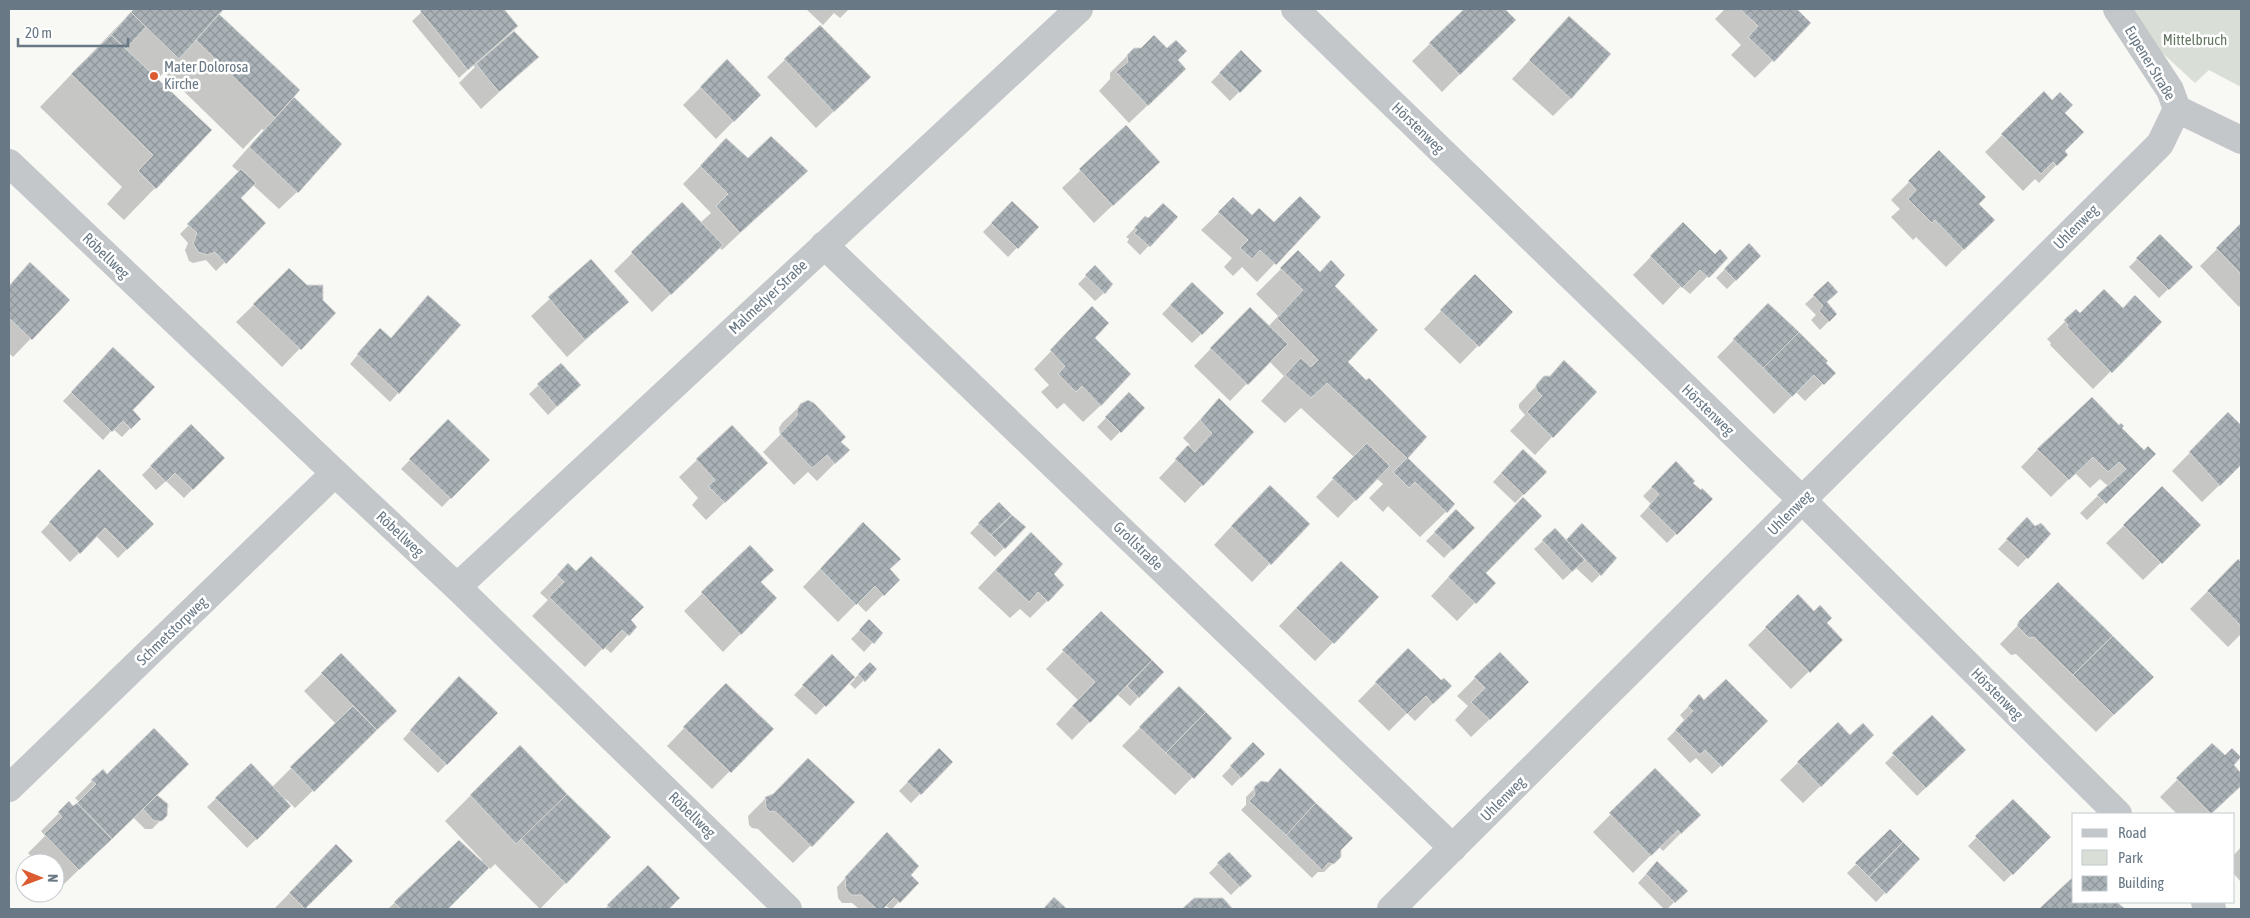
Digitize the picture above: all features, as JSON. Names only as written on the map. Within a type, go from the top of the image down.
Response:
[{"type":"street","name":"Malmedyer Straße","points":[[457,586],[1080,9]]},
{"type":"street","name":"Hörstenweg","points":[[1295,9],[1802,500],[2117,813]]},
{"type":"street","name":"Eupener Straße","points":[[2117,9],[2170,90],[2177,109],[2241,140]]},
{"type":"street","name":"Uhlenweg","points":[[1391,909],[2160,144],[2177,109]]},
{"type":"street","name":"Röbellweg","points":[[9,163],[334,473],[457,586],[788,909]]},
{"type":"street","name":"Grollstraße","points":[[824,245],[1453,848]]},
{"type":"street","name":"Schmetstorpweg","points":[[9,788],[334,473]]},
{"type":"green space","name":"Mittelbruch","points":[[2130,9],[2241,9],[2241,87],[2209,70],[2195,83],[2158,49]]},
{"type":"building","points":[[134,9],[224,9],[179,59],[131,12]]},
{"type":"building","points":[[423,9],[504,9],[518,26],[468,70],[420,11]]},
{"type":"building","points":[[1464,9],[1505,9],[1516,20],[1460,75],[1429,43]]},
{"type":"building","points":[[1740,9],[1797,9],[1811,23],[1774,62],[1748,37],[1758,26]]},
{"type":"building","points":[[131,12],[146,27],[126,49],[111,35]]},
{"type":"building","points":[[219,14],[300,90],[275,118],[196,40]]},
{"type":"building","points":[[1569,16],[1611,54],[1571,99],[1529,60]]},
{"type":"building","points":[[820,25],[871,77],[834,112],[784,59]]},
{"type":"building","points":[[514,31],[539,57],[499,92],[476,64]]},
{"type":"building","points":[[111,35],[212,130],[156,189],[138,171],[153,155],[71,74]]},
{"type":"building","points":[[1154,35],[1167,48],[1176,40],[1187,51],[1178,60],[1186,69],[1148,106],[1116,72],[1128,62],[1127,55],[1134,48],[1141,48]]},
{"type":"building","points":[[1241,50],[1262,71],[1240,93],[1219,73]]},
{"type":"building","points":[[727,59],[761,95],[734,122],[700,87]]},
{"type":"building","points":[[2044,91],[2052,100],[2060,92],[2073,105],[2065,113],[2084,132],[2065,151],[2068,155],[2057,166],[2053,162],[2041,174],[2001,134]]},
{"type":"building","points":[[294,97],[342,144],[298,193],[249,147]]},
{"type":"building","points":[[1126,125],[1160,162],[1113,206],[1079,169]]},
{"type":"building","points":[[771,136],[808,171],[740,233],[716,206],[728,194],[700,166],[726,138],[748,158]]},
{"type":"building","points":[[1939,150],[1986,197],[1979,204],[1995,220],[1964,250],[1935,220],[1932,223],[1908,199],[1916,190],[1908,181]]},
{"type":"building","points":[[241,169],[256,183],[241,198],[266,223],[226,264],[215,252],[208,255],[198,252],[193,243],[197,233],[187,224]]},
{"type":"building","points":[[1300,196],[1321,217],[1276,265],[1260,250],[1252,259],[1240,248],[1248,240],[1218,212],[1233,197],[1252,215],[1259,208],[1274,222]]},
{"type":"building","points":[[1012,201],[1039,227],[1018,249],[991,223]]},
{"type":"building","points":[[682,202],[723,245],[671,295],[631,252]]},
{"type":"building","points":[[1163,203],[1178,217],[1150,247],[1134,233],[1137,230],[1134,228],[1145,216],[1148,218]]},
{"type":"building","points":[[1683,222],[1715,254],[1720,249],[1728,258],[1709,278],[1700,270],[1682,288],[1650,256]]},
{"type":"building","points":[[2241,223],[2241,274],[2216,248]]},
{"type":"building","points":[[2160,234],[2193,267],[2169,290],[2136,258]]},
{"type":"building","points":[[1749,243],[1761,256],[1736,281],[1724,269]]},
{"type":"building","points":[[1298,250],[1320,272],[1331,260],[1345,275],[1335,286],[1378,330],[1348,362],[1366,380],[1369,378],[1427,437],[1408,458],[1455,504],[1447,513],[1415,482],[1409,488],[1393,472],[1407,458],[1327,383],[1311,398],[1285,375],[1301,358],[1311,367],[1318,360],[1277,318],[1303,290],[1280,268]]},
{"type":"building","points":[[591,259],[629,302],[585,340],[548,297]]},
{"type":"building","points":[[30,262],[70,300],[32,340],[9,318],[9,286]]},
{"type":"building","points":[[1095,265],[1113,284],[1105,294],[1085,275]]},
{"type":"building","points":[[289,268],[307,285],[323,285],[323,300],[336,313],[301,350],[253,304]]},
{"type":"building","points":[[1475,274],[1513,312],[1479,347],[1440,310]]},
{"type":"building","points":[[1828,281],[1838,292],[1827,302],[1837,314],[1829,322],[1819,311],[1823,306],[1813,295]]},
{"type":"building","points":[[1192,282],[1224,313],[1202,335],[1170,305]]},
{"type":"building","points":[[2104,289],[2123,308],[2135,295],[2162,322],[2112,373],[2067,327],[2068,325],[2064,320],[2076,309],[2080,313]]},
{"type":"building","points":[[428,295],[461,325],[399,394],[357,354],[380,328],[391,338]]},
{"type":"building","points":[[1768,303],[1799,332],[1763,368],[1733,339]]},
{"type":"building","points":[[1092,306],[1109,323],[1095,338],[1131,374],[1101,406],[1082,386],[1076,392],[1058,374],[1065,366],[1050,350]]},
{"type":"building","points":[[1250,307],[1288,344],[1248,385],[1210,348]]},
{"type":"building","points":[[1799,332],[1828,361],[1826,363],[1836,373],[1824,385],[1814,375],[1792,397],[1763,368]]},
{"type":"building","points":[[113,347],[155,387],[133,410],[141,419],[131,429],[123,421],[112,432],[71,392]]},
{"type":"building","points":[[1564,360],[1597,392],[1553,438],[1527,412],[1542,396],[1536,390],[1536,385],[1544,376],[1550,376]]},
{"type":"building","points":[[561,363],[581,385],[557,407],[537,384]]},
{"type":"building","points":[[1129,392],[1145,408],[1121,433],[1105,417]]},
{"type":"building","points":[[2092,397],[2119,425],[2121,423],[2124,426],[2122,428],[2144,450],[2148,446],[2156,454],[2106,504],[2097,495],[2126,469],[2119,462],[2108,472],[2093,457],[2069,480],[2037,449]]},
{"type":"building","points":[[1219,398],[1254,432],[1203,486],[1175,459],[1188,445],[1195,452],[1212,433],[1200,420]]},
{"type":"building","points":[[808,400],[814,403],[846,437],[841,442],[850,450],[835,464],[827,455],[812,468],[780,434],[797,416],[800,404]]},
{"type":"building","points":[[2228,412],[2241,425],[2241,465],[2220,486],[2189,452]]},
{"type":"building","points":[[448,419],[490,460],[451,499],[409,459]]},
{"type":"building","points":[[191,424],[225,458],[193,490],[175,473],[166,482],[150,466]]},
{"type":"building","points":[[732,425],[768,463],[725,503],[708,486],[715,480],[696,459]]},
{"type":"building","points":[[1367,443],[1390,466],[1356,501],[1332,478]]},
{"type":"building","points":[[1523,449],[1547,472],[1524,495],[1501,473]]},
{"type":"building","points":[[1676,461],[1695,481],[1693,483],[1701,490],[1702,488],[1713,499],[1677,535],[1648,507],[1659,494],[1651,487]]},
{"type":"building","points":[[99,469],[154,524],[127,550],[105,528],[80,554],[49,522]]},
{"type":"building","points":[[1270,485],[1310,524],[1271,565],[1231,526]]},
{"type":"building","points":[[2162,486],[2201,525],[2162,564],[2123,525]]},
{"type":"building","points":[[1523,497],[1542,516],[1486,573],[1496,583],[1476,604],[1448,577]]},
{"type":"building","points":[[999,502],[1012,515],[991,535],[978,523]]},
{"type":"building","points":[[1456,509],[1475,528],[1453,550],[1434,532]]},
{"type":"building","points":[[1012,515],[1026,527],[1005,549],[991,535]]},
{"type":"building","points":[[2027,517],[2035,526],[2041,523],[2051,534],[2028,559],[2006,539]]},
{"type":"building","points":[[863,522],[901,559],[890,569],[900,580],[884,596],[875,586],[856,605],[820,569]]},
{"type":"building","points":[[1582,523],[1617,558],[1601,576],[1566,540]]},
{"type":"building","points":[[1555,528],[1585,560],[1572,572],[1542,540]]},
{"type":"building","points":[[1031,532],[1063,564],[1054,574],[1064,585],[1048,602],[1038,592],[1029,602],[995,570]]},
{"type":"building","points":[[750,545],[774,570],[761,582],[777,598],[741,635],[701,592]]},
{"type":"building","points":[[591,556],[644,607],[631,620],[637,627],[629,636],[622,630],[603,650],[549,597],[564,582],[557,575],[568,563],[576,571]]},
{"type":"building","points":[[2238,559],[2241,562],[2241,626],[2207,591]]},
{"type":"building","points":[[1341,561],[1379,597],[1334,644],[1296,608]]},
{"type":"building","points":[[2058,582],[2113,636],[2073,675],[2034,637],[2029,638],[2017,626],[2019,621]]},
{"type":"building","points":[[1798,594],[1814,611],[1820,605],[1832,618],[1827,623],[1843,640],[1810,673],[1765,627]]},
{"type":"building","points":[[1101,611],[1152,660],[1090,723],[1072,706],[1095,682],[1062,650]]},
{"type":"building","points":[[869,619],[883,633],[874,644],[859,630]]},
{"type":"building","points":[[2113,636],[2154,677],[2114,715],[2073,675]]},
{"type":"building","points":[[1408,648],[1441,680],[1444,678],[1452,686],[1433,704],[1426,696],[1407,714],[1375,682]]},
{"type":"building","points":[[1500,652],[1529,682],[1490,720],[1471,702],[1485,688],[1474,677]]},
{"type":"building","points":[[341,653],[397,711],[377,730],[321,673]]},
{"type":"building","points":[[832,654],[855,677],[826,707],[802,685]]},
{"type":"building","points":[[1152,660],[1164,672],[1139,698],[1127,686]]},
{"type":"building","points":[[870,662],[877,669],[865,682],[858,674]]},
{"type":"building","points":[[459,676],[498,713],[447,765],[410,730]]},
{"type":"building","points":[[1726,679],[1768,721],[1722,767],[1705,750],[1700,755],[1675,730],[1693,711],[1688,706],[1699,694],[1704,700]]},
{"type":"building","points":[[726,683],[774,729],[731,773],[683,727]]},
{"type":"building","points":[[1179,686],[1206,712],[1166,753],[1139,727]]},
{"type":"building","points":[[353,706],[377,730],[314,792],[290,767]]},
{"type":"building","points":[[1206,712],[1232,738],[1194,779],[1166,753]]},
{"type":"building","points":[[1932,715],[1966,750],[1926,788],[1892,753]]},
{"type":"building","points":[[1838,722],[1850,735],[1863,723],[1874,735],[1821,787],[1797,762]]},
{"type":"building","points":[[154,728],[189,764],[112,839],[77,803],[96,784],[91,780],[103,769],[107,774]]},
{"type":"building","points":[[1253,742],[1265,754],[1241,778],[1230,766]]},
{"type":"building","points":[[2212,743],[2225,755],[2232,748],[2241,757],[2234,765],[2241,773],[2241,786],[2212,813],[2176,778]]},
{"type":"building","points":[[520,745],[567,794],[516,844],[470,795]]},
{"type":"building","points":[[939,748],[953,762],[921,795],[907,782]]},
{"type":"building","points":[[808,758],[855,802],[812,847],[776,812],[769,811],[766,807],[765,797],[773,794]]},
{"type":"building","points":[[251,763],[291,806],[257,840],[215,798]]},
{"type":"building","points":[[1280,768],[1316,803],[1286,835],[1249,801],[1255,795],[1254,787],[1261,781],[1268,782]]},
{"type":"building","points":[[1655,768],[1701,815],[1681,834],[1678,830],[1651,856],[1609,813]]},
{"type":"building","points":[[567,794],[611,837],[566,884],[521,839]]},
{"type":"building","points":[[157,795],[168,804],[167,816],[162,821],[154,821],[143,809]]},
{"type":"building","points":[[2013,799],[2051,837],[2013,875],[1975,836]]},
{"type":"building","points":[[69,801],[73,806],[77,803],[112,839],[79,870],[65,856],[65,853],[62,853],[44,834],[62,817],[58,812]]},
{"type":"building","points":[[1316,803],[1353,838],[1341,850],[1341,857],[1334,864],[1328,863],[1322,870],[1286,835]]},
{"type":"building","points":[[1890,829],[1903,842],[1869,877],[1855,863]]},
{"type":"building","points":[[887,832],[919,866],[911,875],[919,883],[900,903],[894,898],[883,909],[877,909],[861,895],[851,895],[846,889],[845,877]]},
{"type":"building","points":[[459,840],[489,868],[448,909],[401,909],[394,902]]},
{"type":"building","points":[[1903,842],[1920,859],[1886,894],[1869,877]]},
{"type":"building","points":[[336,844],[353,861],[305,909],[289,893]]},
{"type":"building","points":[[1229,852],[1252,876],[1240,887],[1217,863]]},
{"type":"building","points":[[1657,861],[1688,891],[1675,903],[1646,874]]},
{"type":"building","points":[[648,865],[680,898],[669,909],[611,909],[607,905]]},
{"type":"building","points":[[2072,878],[2072,903],[2118,903],[2125,909],[2039,909]]},
{"type":"building","points":[[1054,897],[1067,909],[1043,909]]},
{"type":"building","points":[[1194,898],[1223,898],[1233,909],[1182,909]]},
{"type":"place","name":"Mater Dolorosa Kirche","points":[[154,76]]}]
